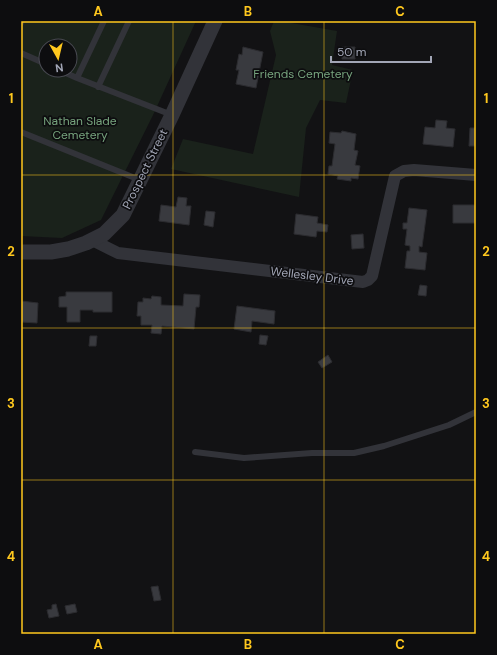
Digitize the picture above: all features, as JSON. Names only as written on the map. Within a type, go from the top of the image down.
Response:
[{"type":"street","name":"Prospect Street","points":[[21,252],[51,252],[92,240],[104,234],[123,215],[172,115],[215,21]]},
{"type":"street","name":"Wellesley Drive","points":[[92,240],[118,253],[363,282],[372,276],[396,176],[404,171],[414,170],[476,175]]},
{"type":"lane","points":[[78,76],[104,21]]},
{"type":"lane","points":[[98,87],[129,21]]},
{"type":"lane","points":[[21,53],[38,60]]},
{"type":"lane","points":[[77,78],[172,115]]},
{"type":"lane","points":[[21,132],[140,180]]},
{"type":"lane","points":[[195,452],[244,458],[312,452],[354,453],[384,446],[449,425],[476,412]]},
{"type":"green space","name":"Nathan Slade Cemetery","points":[[21,21],[196,21],[154,113],[101,220],[62,238],[21,236]]},
{"type":"green space","name":"Friends Cemetery","points":[[274,21],[337,31],[332,65],[353,70],[346,103],[320,100],[306,128],[299,197],[171,169],[183,139],[253,154],[276,55],[270,31]]},
{"type":"building","points":[[243,47],[263,52],[256,88],[236,84],[239,70],[236,70],[239,54],[242,55]]},
{"type":"building","points":[[342,47],[355,47],[355,59],[342,59]]},
{"type":"building","points":[[436,120],[447,121],[446,128],[455,129],[453,147],[423,144],[425,127],[435,128]]},
{"type":"building","points":[[470,128],[476,128],[476,146],[469,146]]},
{"type":"building","points":[[342,131],[356,134],[354,150],[358,151],[355,165],[360,166],[358,179],[351,178],[351,181],[337,179],[338,176],[328,174],[329,166],[332,166],[335,144],[329,143],[330,132],[341,133]]},
{"type":"building","points":[[178,197],[187,198],[186,206],[191,206],[189,225],[159,221],[161,205],[176,207]]},
{"type":"building","points":[[453,205],[476,205],[476,223],[453,223]]},
{"type":"building","points":[[409,208],[427,210],[422,247],[419,246],[419,252],[427,253],[425,270],[405,268],[407,251],[410,251],[410,246],[405,245],[407,229],[403,229],[403,223],[407,223]]},
{"type":"building","points":[[206,211],[215,212],[213,227],[204,225]]},
{"type":"building","points":[[296,214],[318,217],[317,223],[328,225],[327,232],[317,231],[316,237],[294,234]]},
{"type":"building","points":[[363,234],[364,248],[352,249],[351,235]]},
{"type":"building","points":[[420,285],[427,286],[426,296],[418,295]]},
{"type":"building","points":[[66,292],[112,292],[112,312],[80,310],[80,322],[67,322],[67,307],[59,307],[59,297],[66,296]]},
{"type":"building","points":[[184,294],[200,295],[199,307],[196,307],[194,329],[162,326],[161,334],[151,333],[152,325],[141,325],[141,316],[137,316],[138,302],[143,302],[143,298],[151,299],[152,296],[161,297],[161,305],[183,306]]},
{"type":"building","points":[[21,301],[38,303],[37,323],[21,322]]},
{"type":"building","points":[[237,306],[275,311],[274,324],[252,321],[251,332],[234,329]]},
{"type":"building","points":[[260,335],[268,336],[266,345],[259,344]]},
{"type":"building","points":[[90,336],[97,336],[96,346],[89,346]]},
{"type":"building","points":[[328,355],[332,362],[322,368],[318,362]]},
{"type":"building","points":[[158,586],[161,600],[154,601],[151,587]]},
{"type":"building","points":[[56,604],[59,616],[49,618],[47,610],[52,609],[52,605]]},
{"type":"building","points":[[75,604],[77,612],[67,614],[65,606]]}]
